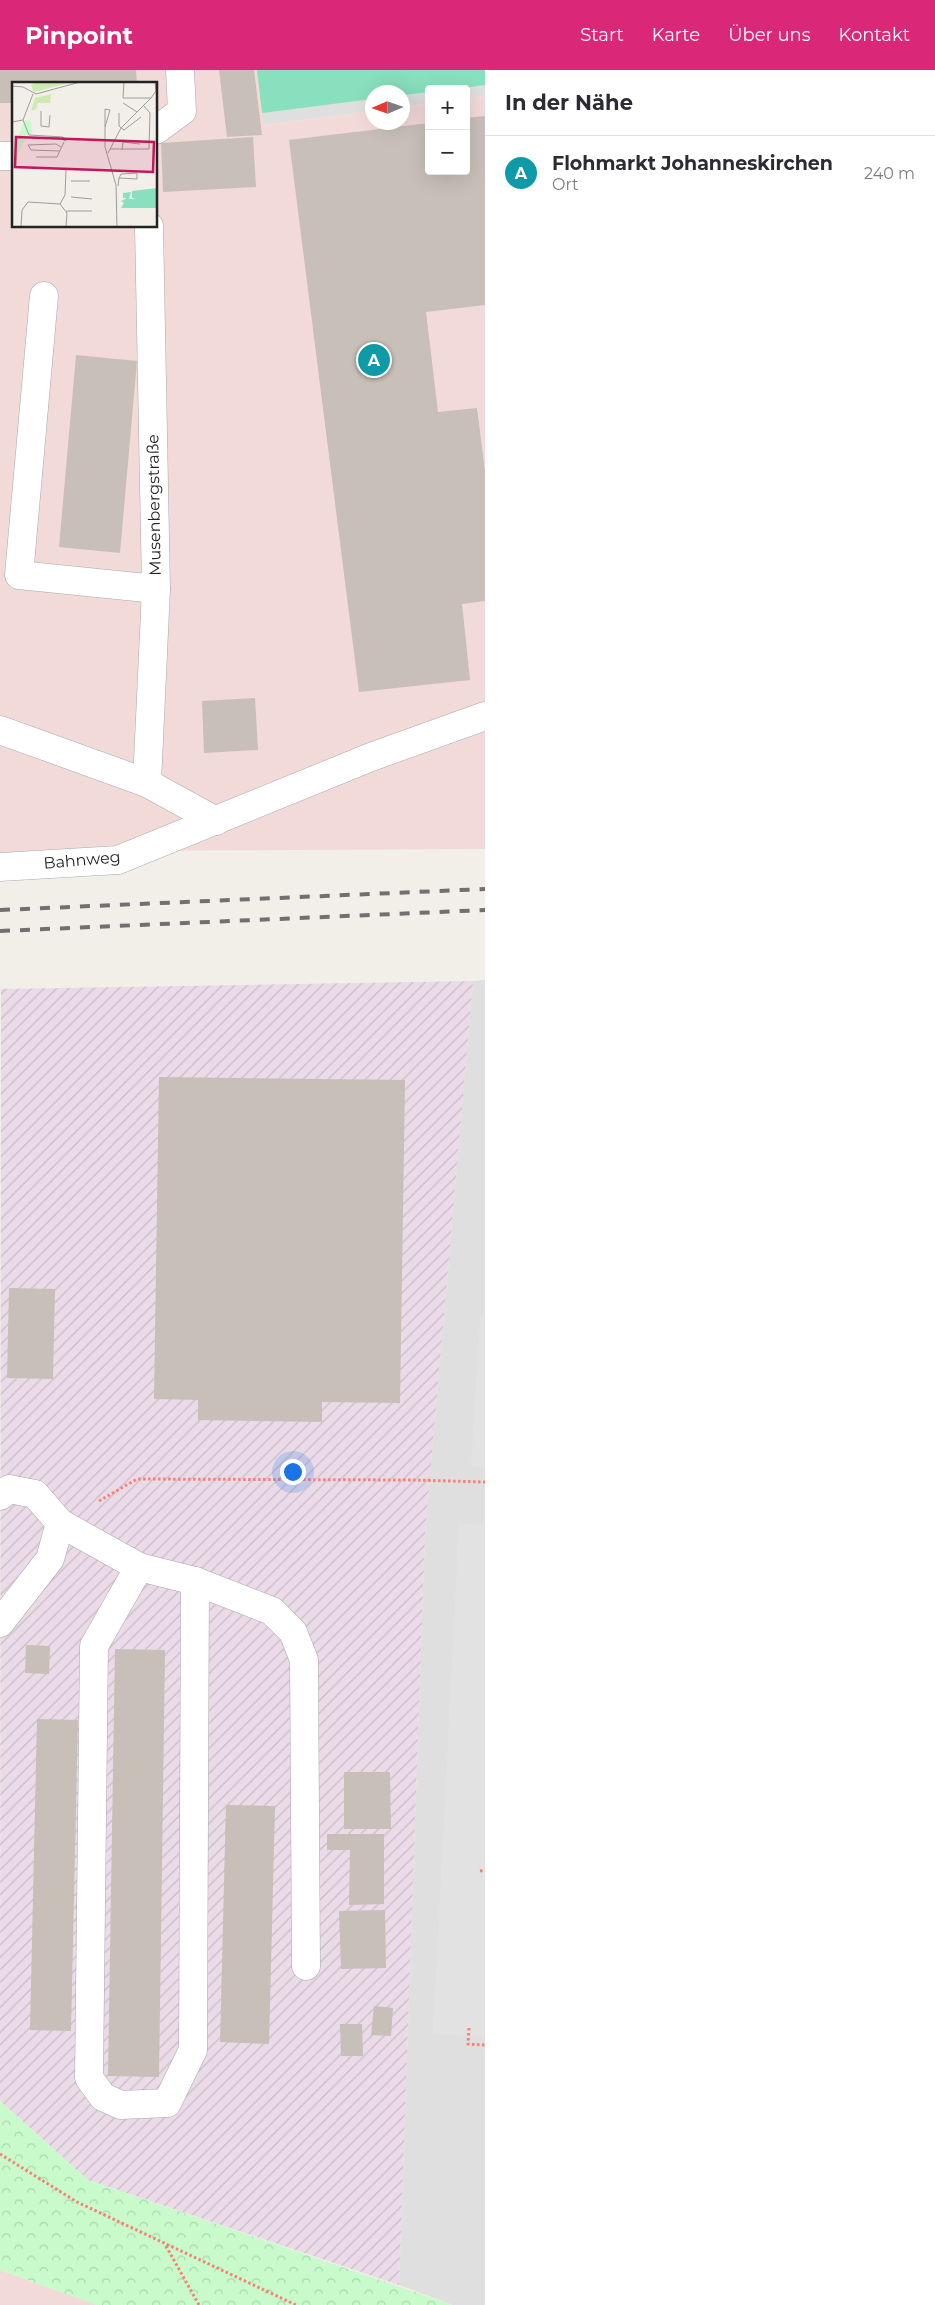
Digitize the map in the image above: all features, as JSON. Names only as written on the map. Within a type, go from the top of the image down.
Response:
[{"type":"street","points":[[158,129],[182,111],[180,70]]},
{"type":"street","name":"Musenbergstraße","points":[[147,783],[156,589],[149,228]]},
{"type":"street","points":[[44,296],[19,575],[156,589]]},
{"type":"street","points":[[0,730],[147,783],[216,821],[371,757],[485,716]]},
{"type":"street","name":"Bahnweg","points":[[0,866],[118,860],[216,821]]},
{"type":"street","points":[[0,1496],[9,1489],[35,1494],[60,1523],[139,1567],[195,1581],[272,1611],[293,1632],[304,1660],[306,1966]]},
{"type":"street","points":[[0,1623],[50,1560],[60,1523]]},
{"type":"street","points":[[139,1567],[94,1646],[89,2078],[103,2097],[121,2105],[167,2103],[193,2050],[195,1581]]},
{"type":"path","points":[[100,1501],[137,1479],[485,1482]]},
{"type":"path","points":[[480,1871],[485,1870]]},
{"type":"path","points":[[470,2028],[468,2044],[485,2044]]},
{"type":"path","points":[[0,2154],[77,2202],[292,2305]]},
{"type":"path","points":[[166,2246],[199,2305]]},
{"type":"shaded area","points":[[0,70],[256,70],[264,125],[365,112],[365,130],[410,130],[410,106],[425,104],[425,175],[470,175],[470,98],[485,96],[485,849],[116,851],[0,858]]},
{"type":"shaded area","points":[[256,70],[485,70],[485,96],[470,98],[470,85],[425,85],[425,104],[410,106],[410,85],[365,85],[365,112],[263,125]]},
{"type":"shaded area","points":[[485,980],[485,2305],[453,2305],[399,2285],[425,1533],[473,981]]},
{"type":"shaded area","points":[[473,981],[425,1533],[399,2285],[88,2180],[0,2101],[1,989]]},
{"type":"shaded area","points":[[480,1317],[485,1317],[485,1467],[471,1467]]},
{"type":"shaded area","points":[[459,1523],[485,1525],[485,2037],[433,2034]]},
{"type":"shaded area","points":[[0,2270],[97,2305],[0,2305]]},
{"type":"green space","points":[[257,70],[485,70],[485,85],[470,87],[470,85],[425,85],[425,92],[410,94],[410,85],[365,85],[365,100],[262,113]]},
{"type":"green space","points":[[0,2101],[88,2180],[453,2305],[97,2305],[0,2270]]},
{"type":"building","points":[[0,70],[136,70],[137,82],[12,82],[12,103],[0,103]]},
{"type":"building","points":[[219,70],[254,70],[262,135],[227,137]]},
{"type":"building","points":[[485,116],[485,305],[426,312],[438,412],[477,408],[485,471],[485,601],[462,604],[470,680],[359,692],[289,140],[371,130],[410,130],[410,125],[425,123],[425,175],[470,175],[470,118]]},
{"type":"building","points":[[253,137],[256,187],[163,192],[161,143]]},
{"type":"building","points":[[76,355],[137,361],[120,553],[59,547]]},
{"type":"building","points":[[255,698],[258,750],[204,753],[202,701]]},
{"type":"building","points":[[159,1077],[405,1080],[400,1403],[322,1402],[322,1422],[198,1420],[198,1400],[154,1399]]},
{"type":"building","points":[[9,1288],[55,1289],[53,1379],[7,1378]]},
{"type":"building","points":[[26,1645],[50,1646],[49,1674],[25,1673]]},
{"type":"building","points":[[115,1649],[165,1650],[159,2077],[108,2076]]},
{"type":"building","points":[[37,1719],[78,1720],[71,2031],[30,2030]]},
{"type":"building","points":[[344,1772],[390,1772],[391,1829],[344,1829]]},
{"type":"building","points":[[226,1805],[275,1806],[269,2044],[220,2042]]},
{"type":"building","points":[[327,1834],[384,1834],[384,1904],[349,1905],[350,1850],[327,1850]]},
{"type":"building","points":[[385,1910],[386,1968],[341,1969],[339,1911]]},
{"type":"building","points":[[374,2006],[393,2008],[391,2036],[371,2035]]},
{"type":"building","points":[[340,2024],[362,2024],[363,2056],[341,2056]]},
{"type":"railway","points":[[0,910],[485,889]]},
{"type":"railway","points":[[0,931],[485,910]]},
{"type":"place","name":"Flohmarkt Johanneskirchen","points":[[374,360]]}]
